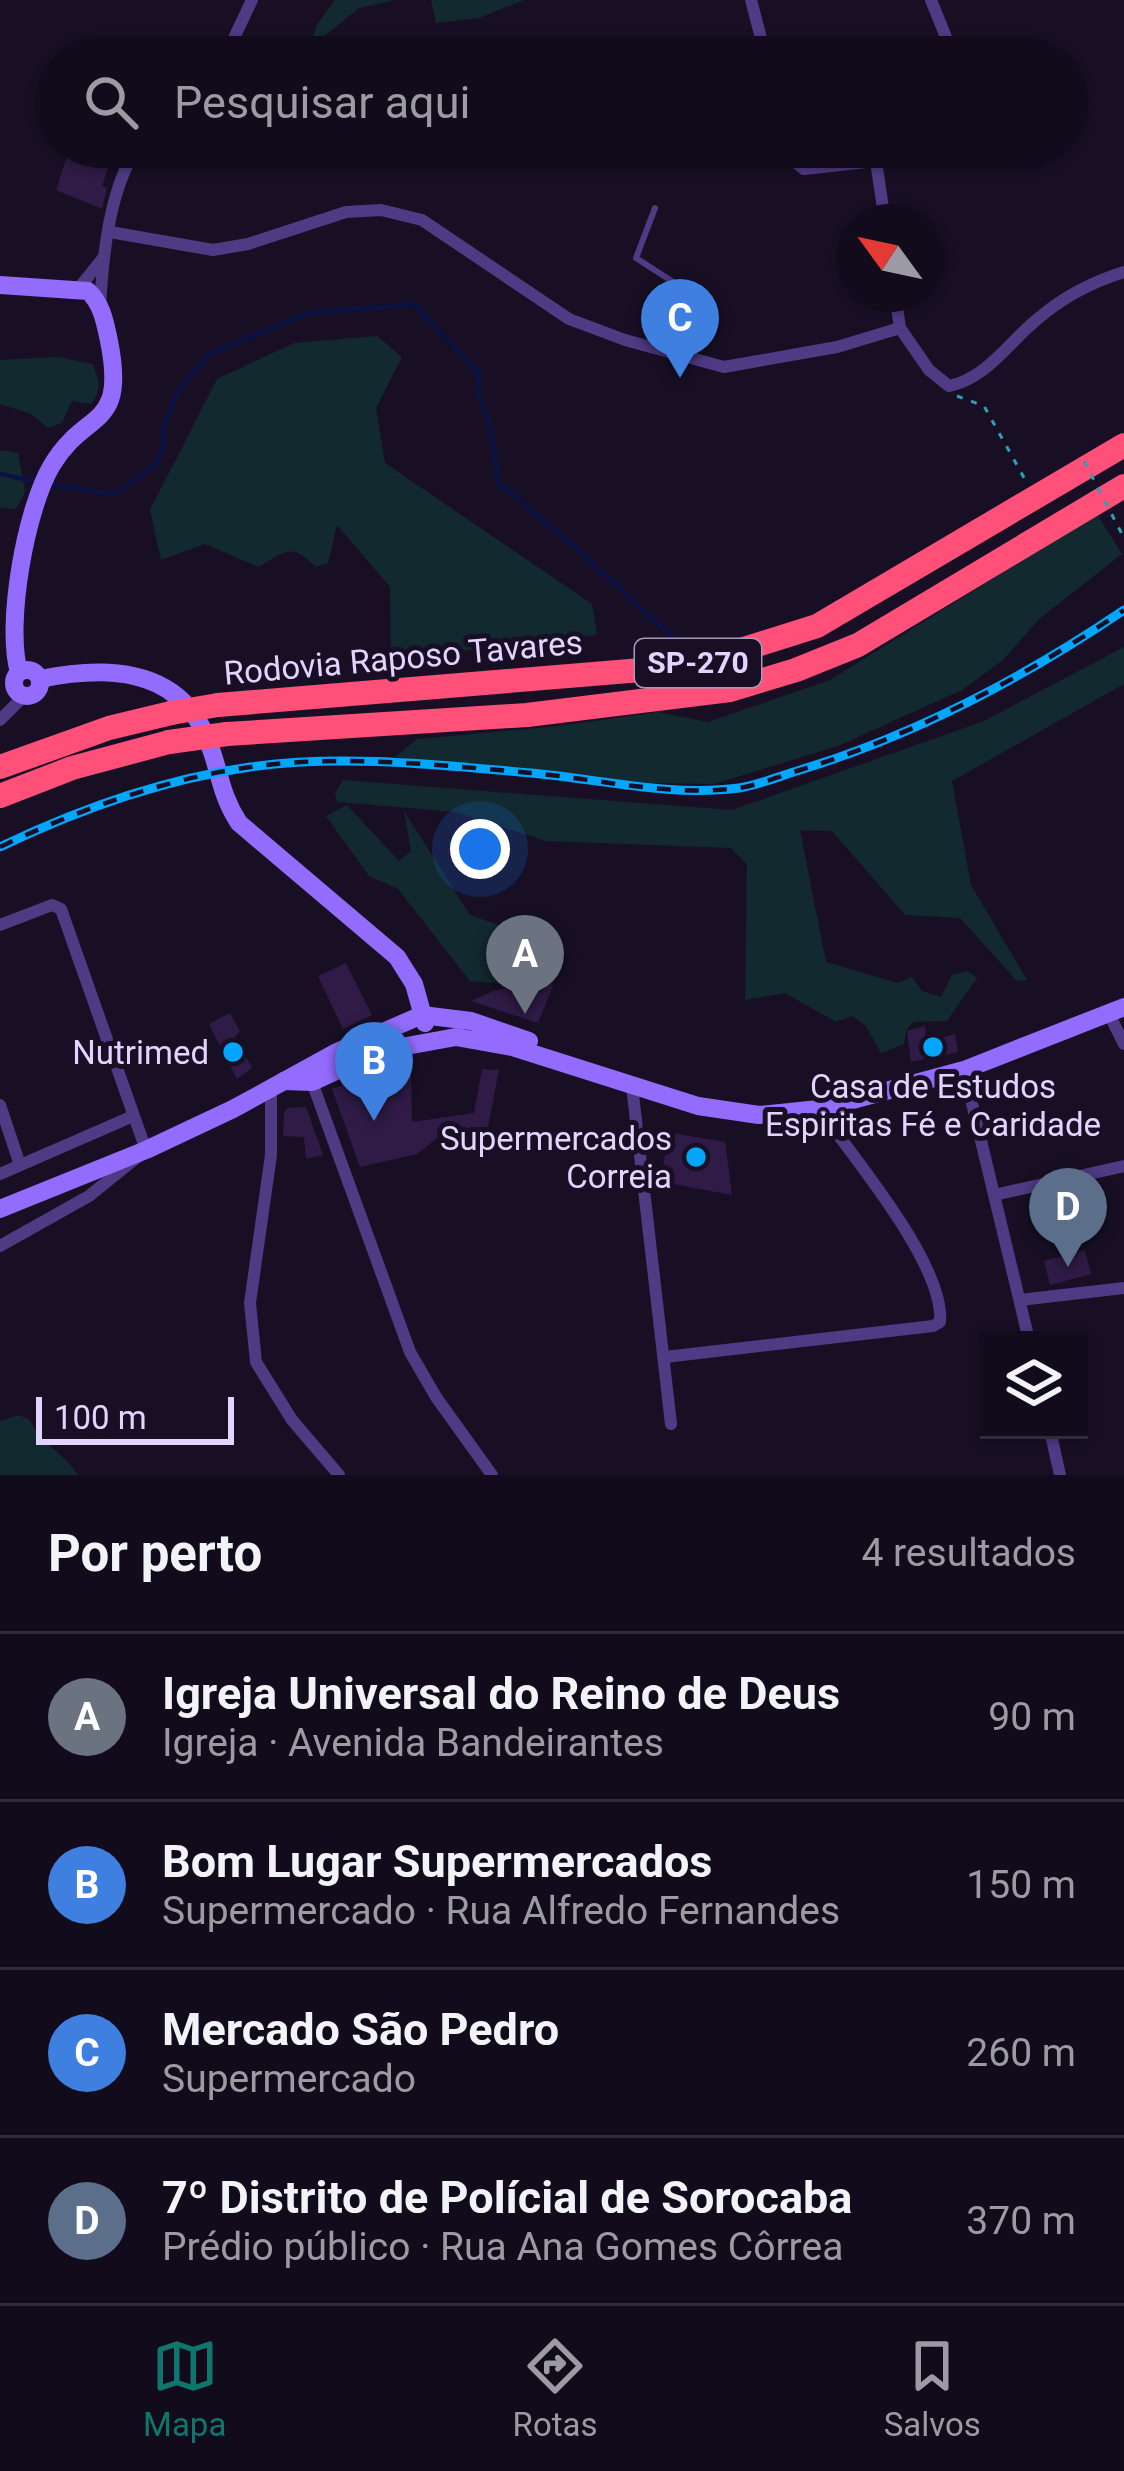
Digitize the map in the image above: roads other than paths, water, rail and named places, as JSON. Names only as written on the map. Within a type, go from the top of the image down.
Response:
[{"type":"highway","name":"Rodovia Raposo Tavares","points":[[0,767],[109,728],[218,705],[691,666],[818,626],[1124,445]]},
{"type":"highway","name":"Rodovia Raposo Tavares","points":[[0,796],[72,768],[169,742],[227,734],[527,716],[730,690],[858,645],[1124,486]]},
{"type":"main road","points":[[0,285],[88,291],[100,306],[113,366],[112,397],[49,472],[8,589],[14,656],[20,672],[14,684],[24,695],[36,693],[40,680]]},
{"type":"main road","points":[[20,672],[33,670],[40,680]]},
{"type":"main road","points":[[40,680],[84,670],[158,681],[177,694],[205,734],[223,798],[239,823],[397,957],[414,984],[432,1038]]},
{"type":"main road","points":[[278,1085],[312,1082],[379,1051],[456,1037],[512,1047],[698,1106],[759,1115],[819,1109],[964,1070],[1117,1011]]},
{"type":"main road","points":[[0,1209],[146,1150],[337,1052],[422,1015],[471,1021],[508,1033],[632,1086]]},
{"type":"street","points":[[235,36],[252,0]]},
{"type":"street","points":[[751,0],[760,36]]},
{"type":"street","points":[[931,0],[945,36]]},
{"type":"street","points":[[100,306],[103,256],[128,168]]},
{"type":"street","points":[[877,168],[882,204]]},
{"type":"street","points":[[110,232],[213,250],[248,244],[346,212],[381,210],[422,220],[568,319],[724,367],[800,356],[900,328]]},
{"type":"street","points":[[80,288],[103,256]]},
{"type":"street","points":[[898,312],[900,328],[943,381],[978,375],[1039,317],[1085,285],[1124,272]]},
{"type":"street","points":[[0,721],[24,695]]},
{"type":"street","points":[[0,925],[52,904],[61,909],[146,1150],[89,1196],[0,1246]]},
{"type":"street","points":[[1117,1011],[1124,1044]]},
{"type":"street","points":[[964,1070],[1027,1331]]},
{"type":"street","points":[[312,1082],[410,1352],[436,1397],[493,1475]]},
{"type":"street","points":[[278,1085],[250,1304],[256,1362],[292,1420],[339,1475]]},
{"type":"street","points":[[632,1086],[671,1424]]},
{"type":"street","points":[[0,1105],[20,1165]]},
{"type":"street","points":[[665,1357],[933,1327],[940,1322],[926,1261],[819,1109]]},
{"type":"street","points":[[0,1174],[133,1117]]},
{"type":"street","points":[[994,1196],[1124,1166]]},
{"type":"street","points":[[1020,1300],[1124,1288]]},
{"type":"street","points":[[1052,1439],[1060,1475]]},
{"type":"lane","points":[[654,348],[681,287],[636,257],[655,208]]},
{"type":"waterway","points":[[49,484],[113,495],[155,465],[163,449],[164,425],[179,390],[209,354],[309,313],[415,304],[479,374],[478,394],[489,422],[499,483],[675,640]]},
{"type":"waterway","points":[[0,474],[38,482]]},
{"type":"railway","points":[[0,847],[154,788],[218,772],[285,763],[426,764],[687,790],[747,787],[927,722],[1008,681],[1124,610]]},
{"type":"place","name":"Mercado São Pedro","points":[[680,378]]},
{"type":"place","name":"Igreja Universal do Reino de Deus","points":[[525,1014]]},
{"type":"place","name":"Casa de Estudos Espiritas Fé e Caridade","points":[[933,1047]]},
{"type":"place","name":"Nutrimed","points":[[233,1052]]},
{"type":"place","name":"Bom Lugar Supermercados","points":[[374,1121]]},
{"type":"place","name":"Supermercados Correia","points":[[696,1157]]},
{"type":"place","name":"7º Distrito de Polícial de Sorocaba","points":[[1068,1267]]}]
